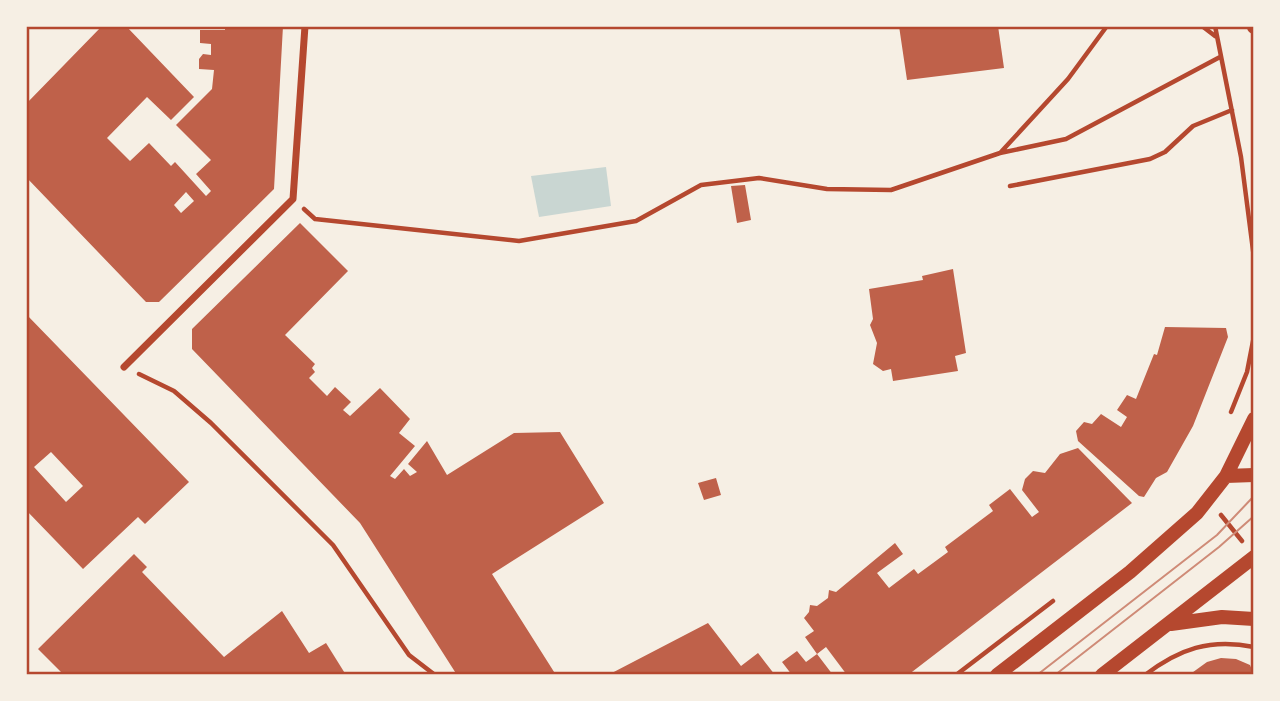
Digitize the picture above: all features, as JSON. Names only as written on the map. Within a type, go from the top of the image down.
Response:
[{"type":"main road","points":[[997,675],[1169,539],[1209,500],[1226,476],[1254,419]]},
{"type":"main road","points":[[1226,476],[1254,475]]},
{"type":"main road","points":[[1102,675],[1167,626],[1251,553]]},
{"type":"main road","points":[[1167,626],[1222,617],[1254,619]]},
{"type":"street","points":[[124,367],[293,199],[305,26]]},
{"type":"path","points":[[1000,153],[1068,79],[1107,26]]},
{"type":"path","points":[[1202,26],[1216,37]]},
{"type":"path","points":[[1215,26],[1232,110],[1254,255]]},
{"type":"path","points":[[293,199],[315,219],[519,241],[636,221],[701,185],[759,178],[827,189],[891,190],[1000,153],[1066,139],[1220,57]]},
{"type":"path","points":[[1010,187],[1150,159],[1165,152],[1192,126],[1232,110]]},
{"type":"path","points":[[1228,419],[1247,372],[1254,336]]},
{"type":"path","points":[[124,367],[174,391],[211,423],[333,545],[408,654],[435,675]]},
{"type":"path","points":[[1209,500],[1251,553]]},
{"type":"path","points":[[956,675],[1064,593]]},
{"type":"path","points":[[1145,675],[1167,658],[1189,647],[1254,647]]},
{"type":"shaded area","points":[[606,167],[611,206],[539,217],[531,176]]},
{"type":"building","points":[[102,26],[126,26],[194,97],[171,120],[147,97],[107,138],[130,161],[149,143],[171,166],[175,162],[206,196],[211,191],[196,174],[211,160],[176,125],[212,89],[214,70],[199,69],[199,59],[203,54],[211,55],[211,44],[200,43],[200,30],[225,30],[225,26],[283,26],[274,189],[159,302],[146,302],[26,177],[26,104]],"holes":[[[186,192],[194,201],[181,213],[174,205]]]},
{"type":"building","points":[[899,26],[998,26],[1004,68],[907,80]]},
{"type":"building","points":[[745,185],[751,220],[737,223],[731,186]]},
{"type":"building","points":[[300,223],[348,271],[285,335],[315,364],[312,368],[315,372],[309,378],[327,396],[335,387],[351,402],[343,410],[350,416],[380,388],[410,419],[399,433],[415,446],[390,476],[395,479],[404,469],[410,476],[417,472],[408,464],[427,441],[447,475],[514,433],[560,432],[604,503],[492,574],[556,675],[457,675],[360,523],[192,349],[192,329]]},
{"type":"building","points":[[953,269],[966,353],[955,356],[958,371],[893,381],[891,369],[883,371],[873,364],[877,343],[870,325],[873,319],[869,289],[923,280],[922,276]]},
{"type":"building","points":[[26,314],[189,482],[145,524],[138,517],[83,569],[26,510]],"holes":[[[51,452],[83,486],[66,502],[34,467]]]},
{"type":"building","points":[[1165,327],[1226,328],[1228,337],[1193,426],[1167,472],[1156,478],[1144,497],[1139,496],[1078,441],[1076,431],[1084,422],[1092,424],[1101,414],[1121,427],[1127,417],[1117,410],[1127,395],[1136,399],[1154,354],[1157,355]]},
{"type":"building","points":[[1078,448],[1132,503],[908,675],[847,675],[826,647],[817,654],[805,637],[814,631],[804,618],[810,605],[817,606],[828,598],[829,590],[836,592],[895,543],[903,554],[877,573],[889,588],[914,569],[918,574],[948,552],[945,547],[993,511],[989,505],[1010,489],[1032,517],[1039,512],[1022,490],[1025,479],[1033,471],[1045,473],[1060,454]]},
{"type":"building","points":[[716,478],[721,495],[704,500],[698,483]]},
{"type":"building","points":[[134,554],[147,567],[142,572],[224,657],[282,611],[309,653],[326,643],[346,675],[64,675],[38,649]]},
{"type":"building","points":[[708,623],[741,666],[758,653],[775,675],[608,675]]},
{"type":"building","points":[[797,651],[806,662],[817,654],[833,675],[792,675],[782,662]]},
{"type":"building","points":[[1221,658],[1236,659],[1250,665],[1254,675],[1189,675],[1207,662]]},
{"type":"tram line","points":[[1037,675],[1217,535],[1254,496]]},
{"type":"tram line","points":[[1055,675],[1219,547],[1254,516]]}]
